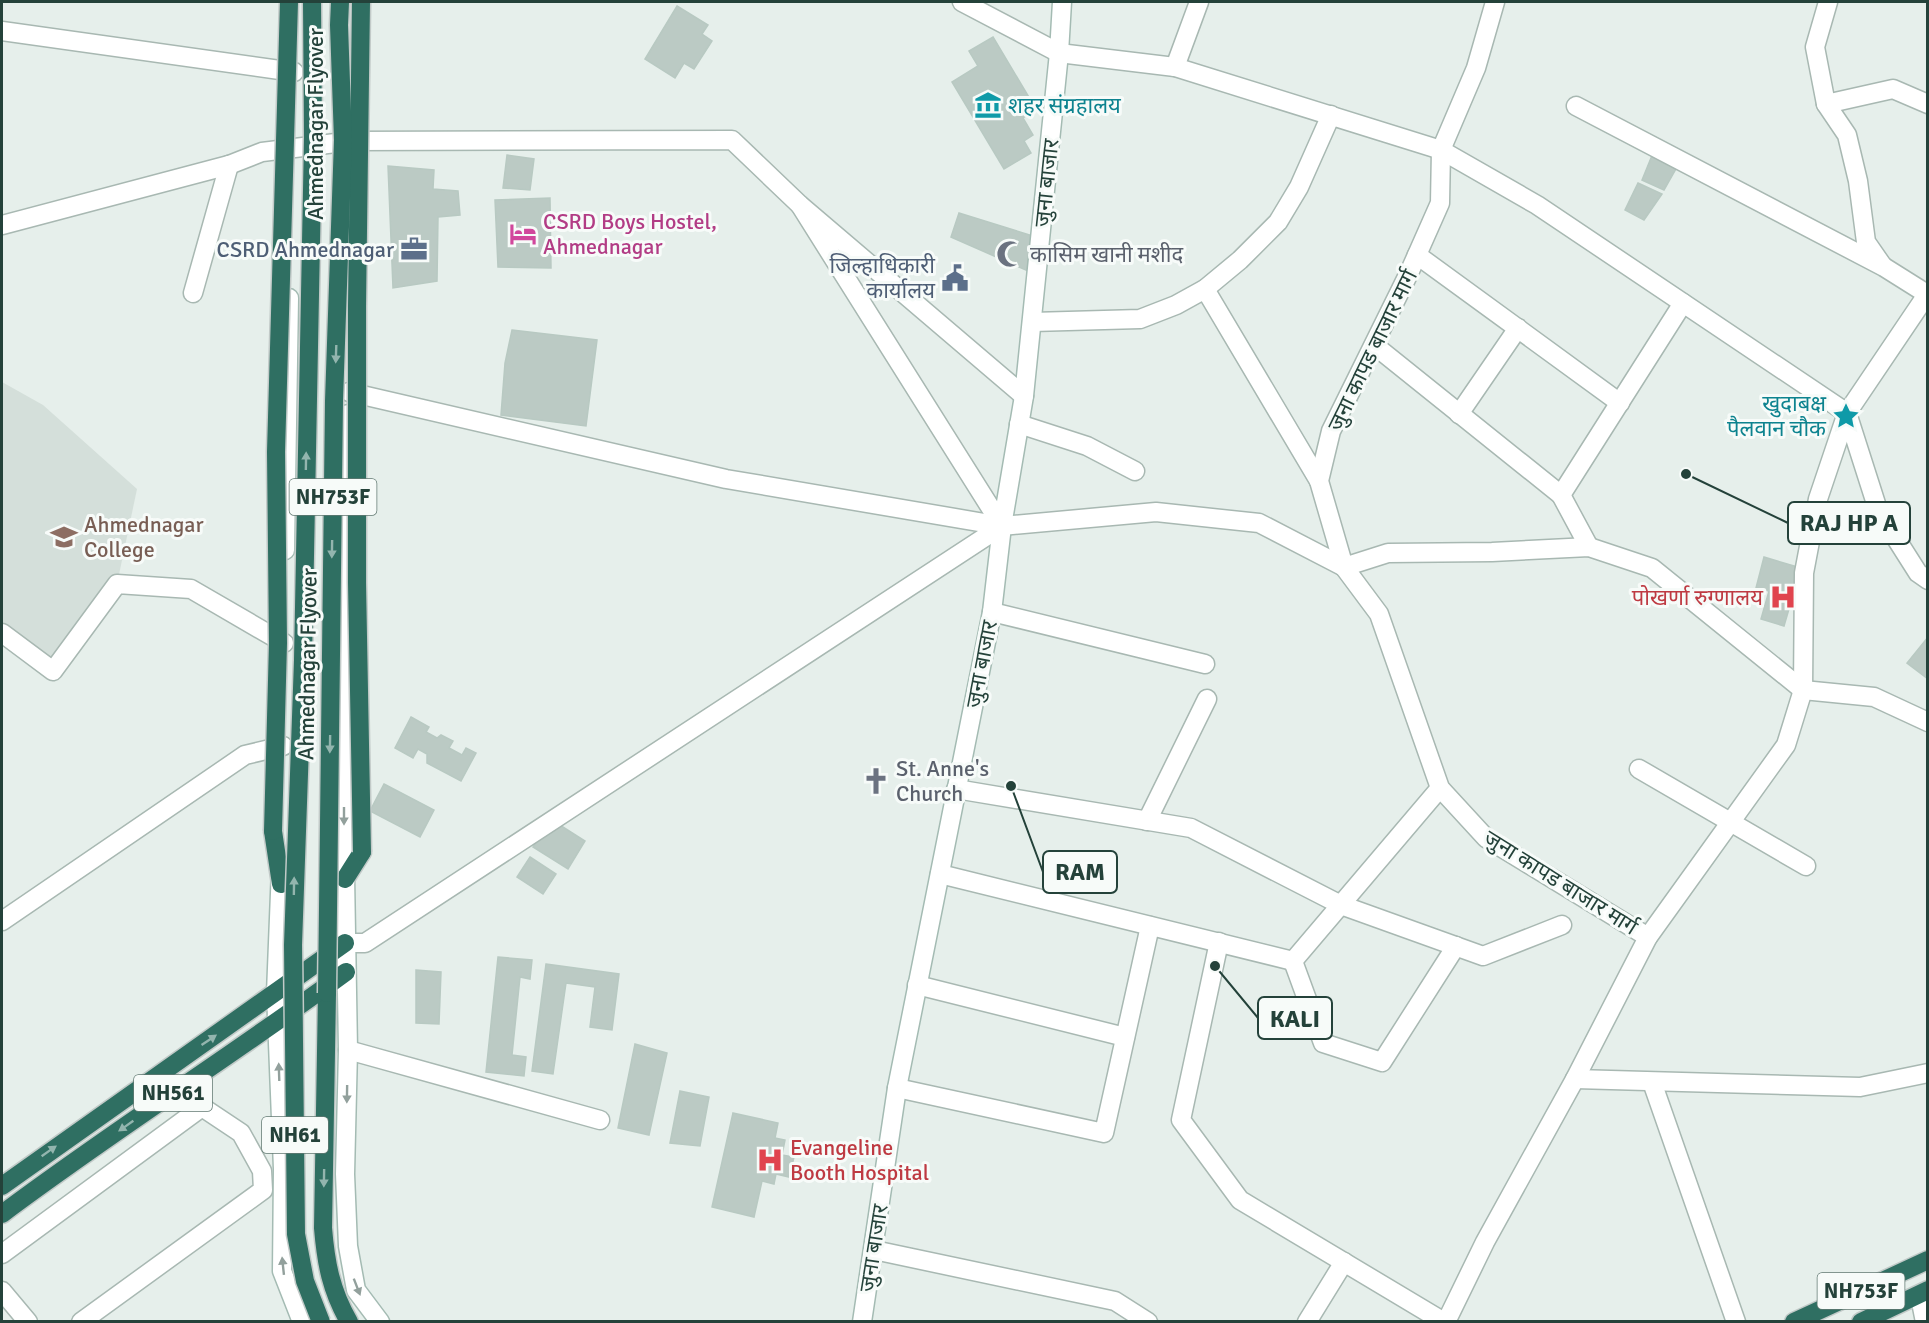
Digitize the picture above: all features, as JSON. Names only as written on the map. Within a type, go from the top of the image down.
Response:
[{"type":"highway","points":[[281,884],[273,831],[278,644],[276,452],[289,2]]},
{"type":"highway","name":"Ahmednagar Flyover","points":[[312,2],[312,150],[303,624],[293,945],[296,1234],[305,1281],[321,1322]]},
{"type":"highway","name":"Ahmednagar Flyover","points":[[340,2],[343,140],[334,401],[323,1228],[326,1262],[338,1302],[349,1322]]},
{"type":"highway","points":[[345,879],[362,852],[357,595],[357,306],[361,2]]},
{"type":"highway","points":[[2,1186],[345,943]]},
{"type":"highway","name":"NH561","points":[[2,1214],[45,1181],[346,972]]},
{"type":"highway","name":"NH753F","points":[[1794,1322],[1928,1260]]},
{"type":"highway","name":"NH753F","points":[[1862,1322],[1928,1290]]},
{"type":"street","points":[[296,2],[281,884],[276,993],[283,1169],[282,1271],[302,1322]]},
{"type":"street","points":[[353,2],[345,584],[345,943],[348,1050],[345,1174],[348,1246],[356,1290],[380,1322]]},
{"type":"street","points":[[962,2],[1059,52],[1175,67],[1441,150],[1537,205],[1847,413],[1878,510],[1918,573],[1928,580]]},
{"type":"street","name":"जुना बाजार","points":[[862,1322],[897,1088],[992,612],[1002,526],[1024,396],[1059,52],[1062,2]]},
{"type":"street","points":[[1175,67],[1200,2]]},
{"type":"street","name":"जुना कापड बाजार मार्ग","points":[[1495,2],[1476,68],[1441,150],[1440,203],[1331,431],[1319,481],[1344,567],[1379,614],[1440,788],[1486,838],[1648,937]]},
{"type":"street","points":[[1828,2],[1815,47],[1826,104],[1847,135],[1858,181],[1866,242],[1884,267]]},
{"type":"street","points":[[2,31],[294,72]]},
{"type":"street","points":[[1826,104],[1893,89],[1928,104]]},
{"type":"street","points":[[1219,942],[1181,1120],[1240,1200],[1445,1322],[1485,1242],[1575,1079],[1648,937],[1786,745],[1803,690],[1804,573],[1818,499],[1847,413],[1927,294],[1884,267],[1576,106]]},
{"type":"street","points":[[1032,322],[1140,319],[1176,305],[1205,289],[1240,260],[1278,222],[1299,188],[1331,115]]},
{"type":"street","points":[[2,225],[229,165],[262,152],[352,141],[732,140],[800,205],[1024,396]]},
{"type":"street","points":[[193,293],[229,165]]},
{"type":"street","points":[[800,205],[1002,526]]},
{"type":"street","points":[[1417,255],[1620,403]]},
{"type":"street","points":[[1205,289],[1319,481]]},
{"type":"street","points":[[1561,495],[1683,303]]},
{"type":"street","points":[[1459,414],[1518,328]]},
{"type":"street","points":[[1374,345],[1561,495],[1589,547]]},
{"type":"street","points":[[349,392],[726,479],[1002,526],[1156,512],[1259,524],[1344,567],[1388,553],[1492,552],[1589,547],[1652,568],[1803,690],[1874,697],[1928,722]]},
{"type":"street","points":[[1019,424],[1087,446],[1135,471]]},
{"type":"street","points":[[345,943],[365,943],[1002,526]]},
{"type":"street","points":[[2,633],[53,671],[117,584],[191,589],[284,643]]},
{"type":"street","points":[[992,612],[1205,664]]},
{"type":"street","points":[[1147,821],[1207,699]]},
{"type":"street","points":[[2,921],[245,755],[283,746]]},
{"type":"street","points":[[1639,769],[1806,866]]},
{"type":"street","points":[[1293,961],[1440,788]]},
{"type":"street","points":[[956,789],[1191,828],[1341,905],[1483,956],[1562,925]]},
{"type":"street","points":[[939,874],[1293,961]]},
{"type":"street","points":[[897,1088],[1104,1133],[1150,926]]},
{"type":"street","name":"NH561","points":[[346,972],[365,943]]},
{"type":"street","points":[[1293,961],[1323,1043],[1382,1062],[1456,946]]},
{"type":"street","points":[[917,985],[1125,1037]]},
{"type":"street","points":[[348,1050],[600,1120]]},
{"type":"street","points":[[1575,1079],[1860,1087],[1928,1073]]},
{"type":"street","points":[[1652,1082],[1736,1322]]},
{"type":"street","points":[[2,1254],[202,1107],[241,1133],[262,1171],[263,1190],[81,1322]]},
{"type":"street","points":[[874,1250],[1115,1301],[1148,1322]]},
{"type":"street","points":[[1307,1322],[1344,1262]]},
{"type":"street","points":[[2,1291],[28,1322]]},
{"type":"street","points":[[1925,1322],[1922,1307],[1928,1309]]},
{"type":"shaded area","name":"Ahmednagar College","points":[[2,382],[43,405],[137,489],[117,584],[53,671],[2,633]]},
{"type":"building","points":[[677,6],[708,25],[702,34],[712,41],[694,69],[684,63],[675,78],[645,59]]},
{"type":"building","points":[[993,37],[1036,109],[1023,118],[1033,135],[1024,141],[1031,153],[1004,169],[952,82],[978,66],[969,51]]},
{"type":"building","points":[[1653,153],[1677,167],[1664,190],[1642,180]]},
{"type":"building","points":[[507,155],[534,159],[530,190],[503,188]]},
{"type":"building","name":"CSRD Ahmednagar","points":[[388,166],[434,170],[433,189],[458,191],[460,215],[438,217],[437,281],[393,288]]},
{"type":"building","points":[[1638,183],[1662,194],[1644,220],[1625,210]]},
{"type":"building","name":"CSRD Boys Hostel, Ahmednagar","points":[[550,198],[551,268],[498,267],[495,200]]},
{"type":"building","name":"कासिम खानी मशीद","points":[[959,213],[1033,236],[1028,271],[951,237]]},
{"type":"building","points":[[512,330],[597,340],[586,426],[501,415],[505,363]]},
{"type":"building","points":[[1764,557],[1801,568],[1784,626],[1761,619],[1769,591],[1756,588]]},
{"type":"building","points":[[1928,637],[1928,679],[1907,663]]},
{"type":"building","points":[[411,717],[429,727],[426,732],[437,738],[441,735],[453,741],[449,748],[462,755],[466,748],[476,753],[461,781],[427,763],[427,754],[418,749],[413,758],[395,748]]},
{"type":"building","points":[[384,784],[434,810],[420,837],[370,811]]},
{"type":"building","points":[[555,822],[585,841],[568,869],[533,847],[543,831],[552,832]]},
{"type":"building","points":[[530,857],[556,874],[543,894],[517,877]]},
{"type":"building","points":[[498,957],[532,960],[530,979],[520,977],[512,1055],[526,1057],[524,1076],[486,1072]]},
{"type":"building","points":[[546,964],[619,974],[612,1030],[590,1027],[595,987],[566,983],[553,1074],[532,1071]]},
{"type":"building","points":[[416,970],[441,972],[439,1024],[416,1023]]},
{"type":"building","points":[[635,1044],[667,1053],[649,1135],[618,1128]]},
{"type":"building","points":[[680,1091],[709,1097],[700,1146],[670,1143]]},
{"type":"building","points":[[733,1113],[778,1123],[775,1138],[785,1140],[782,1155],[794,1157],[789,1177],[776,1174],[774,1184],[762,1181],[754,1217],[712,1207]]},
{"type":"place","name":"शहर संग्रहालय","points":[[988,105]]},
{"type":"place","name":"CSRD Boys Hostel, Ahmednagar","points":[[523,234]]},
{"type":"place","name":"CSRD Ahmednagar","points":[[414,249]]},
{"type":"place","name":"कासिम खानी मशीद","points":[[1010,254]]},
{"type":"place","name":"जिल्हाधिकारी कार्यालय","points":[[955,278]]},
{"type":"place","name":"खुदाबक्ष पैलवान चौक","points":[[1846,416]]},
{"type":"place","name":"RAJ HP A","points":[[1686,474]]},
{"type":"place","name":"Ahmednagar College","points":[[64,537]]},
{"type":"place","name":"पोखर्णा रुग्णालय","points":[[1783,597]]},
{"type":"place","name":"St. Anne's Church","points":[[876,781]]},
{"type":"place","name":"RAM","points":[[1011,786]]},
{"type":"place","name":"KALI","points":[[1215,966]]},
{"type":"place","name":"Evangeline Booth Hospital","points":[[770,1160]]}]
